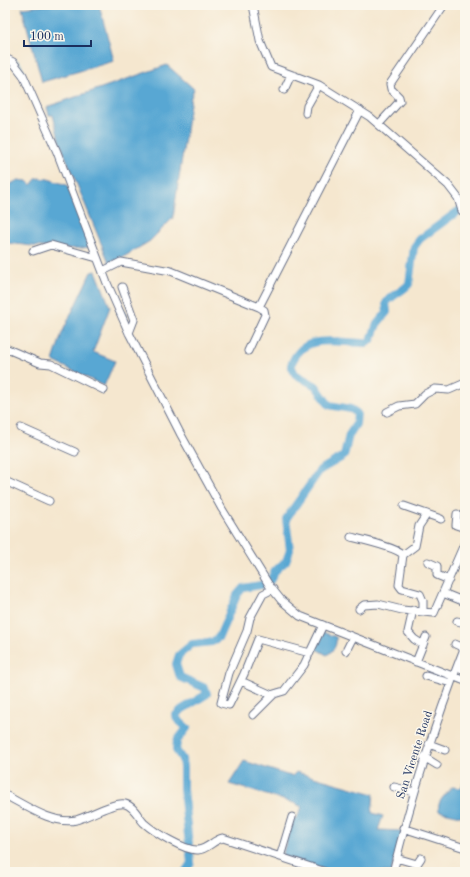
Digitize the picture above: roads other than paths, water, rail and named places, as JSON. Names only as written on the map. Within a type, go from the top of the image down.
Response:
[{"type":"street","points":[[253,5],[260,41],[271,67],[319,86],[360,110],[379,124],[448,186],[458,198],[464,211]]},
{"type":"street","points":[[379,124],[400,101],[399,97],[391,89],[390,84],[444,5]]},
{"type":"street","points":[[5,58],[13,62],[23,75],[56,152],[97,258],[105,270],[131,328],[218,502],[269,584],[290,609],[300,616],[416,662],[452,680]]},
{"type":"street","points":[[284,90],[291,75]]},
{"type":"street","points":[[306,113],[307,106],[319,86]]},
{"type":"street","points":[[259,306],[360,110]]},
{"type":"street","points":[[33,251],[51,245],[97,258]]},
{"type":"street","points":[[105,270],[123,262],[171,271],[259,306],[264,310],[265,315],[248,351]]},
{"type":"street","points":[[122,287],[133,317],[131,328]]},
{"type":"street","points":[[5,348],[40,363],[51,364],[104,390]]},
{"type":"street","points":[[387,412],[399,406],[415,404],[425,394],[435,389],[449,390],[465,383]]},
{"type":"street","points":[[21,428],[75,452]]},
{"type":"street","points":[[5,481],[49,501]]},
{"type":"street","points":[[404,506],[441,519]]},
{"type":"street","points":[[423,612],[423,601],[420,594],[402,589],[399,586],[403,555],[415,546],[419,526],[427,514]]},
{"type":"street","points":[[457,514],[456,525],[465,528]]},
{"type":"street","points":[[352,537],[378,545],[393,547],[403,555]]},
{"type":"street","points":[[359,609],[364,605],[378,604],[402,610],[413,610],[431,614],[435,612],[465,542]]},
{"type":"street","points":[[428,562],[437,566],[437,575],[449,580]]},
{"type":"street","points":[[258,639],[241,681],[229,705],[221,703],[229,673],[247,631],[250,618],[269,584]]},
{"type":"street","points":[[443,593],[465,602]]},
{"type":"street","points":[[413,610],[408,632],[414,639],[423,645]]},
{"type":"street","points":[[457,621],[465,623]]},
{"type":"street","points":[[241,681],[272,695],[284,691],[304,665],[323,625]]},
{"type":"street","points":[[247,631],[258,639],[310,653]]},
{"type":"street","points":[[346,651],[353,637]]},
{"type":"street","points":[[416,662],[426,638]]},
{"type":"street","points":[[455,644],[465,647]]},
{"type":"street","name":"San Vicente Road","points":[[393,872],[403,828],[428,744],[465,647]]},
{"type":"street","points":[[457,667],[465,670]]},
{"type":"street","points":[[426,676],[465,681]]},
{"type":"street","points":[[253,715],[269,701],[272,695]]},
{"type":"street","points":[[428,744],[445,750]]},
{"type":"street","points":[[424,757],[437,765]]},
{"type":"street","points":[[394,787],[414,792]]},
{"type":"street","points":[[5,795],[44,815],[64,820],[75,820],[115,806],[127,805],[152,830],[184,847],[192,849],[204,848],[216,840],[223,838],[326,872]]},
{"type":"street","points":[[280,857],[292,817]]},
{"type":"street","points":[[403,828],[465,848]]},
{"type":"street","points":[[396,858],[417,864],[421,858]]},
{"type":"water","points":[[49,5],[99,5],[114,61],[42,82],[22,8]]},
{"type":"water","points":[[167,65],[194,89],[191,97],[173,218],[150,241],[110,265],[60,143],[53,115],[49,115],[47,107]]},
{"type":"water","points":[[37,178],[48,179],[67,185],[91,247],[38,247],[7,243],[5,246],[5,187],[18,180],[27,181],[31,185]]},
{"type":"water","points":[[96,271],[110,307],[93,352],[115,361],[104,386],[53,361],[62,333],[91,272]]},
{"type":"water","points":[[322,632],[336,637],[334,648],[327,655],[316,649]]},
{"type":"water","points":[[244,761],[287,775],[292,776],[296,772],[374,794],[372,813],[383,816],[378,830],[402,831],[391,872],[329,872],[282,856],[293,819],[297,818],[302,807],[294,803],[229,784]]},
{"type":"water","points":[[465,779],[465,817],[439,811],[438,807],[442,798],[452,787],[461,788]]},
{"type":"waterway","points":[[16,60],[20,63],[24,71]]},
{"type":"waterway","points":[[185,872],[191,863],[183,789],[182,759],[176,750],[177,741],[187,728],[177,719],[176,715],[181,710],[207,694],[205,688],[180,677],[176,664],[179,655],[192,644],[212,642],[219,637],[237,595],[243,588],[261,585],[270,581],[275,571],[286,561],[290,550],[286,519],[320,470],[344,456],[349,435],[356,424],[357,413],[351,409],[329,405],[316,386],[295,374],[291,365],[297,354],[304,347],[313,343],[322,341],[366,343],[371,340],[377,324],[387,312],[386,303],[409,284],[414,247],[420,239],[465,206]]},
{"type":"waterway","points":[[102,260],[105,267]]},
{"type":"waterway","points":[[107,273],[129,324]]}]
